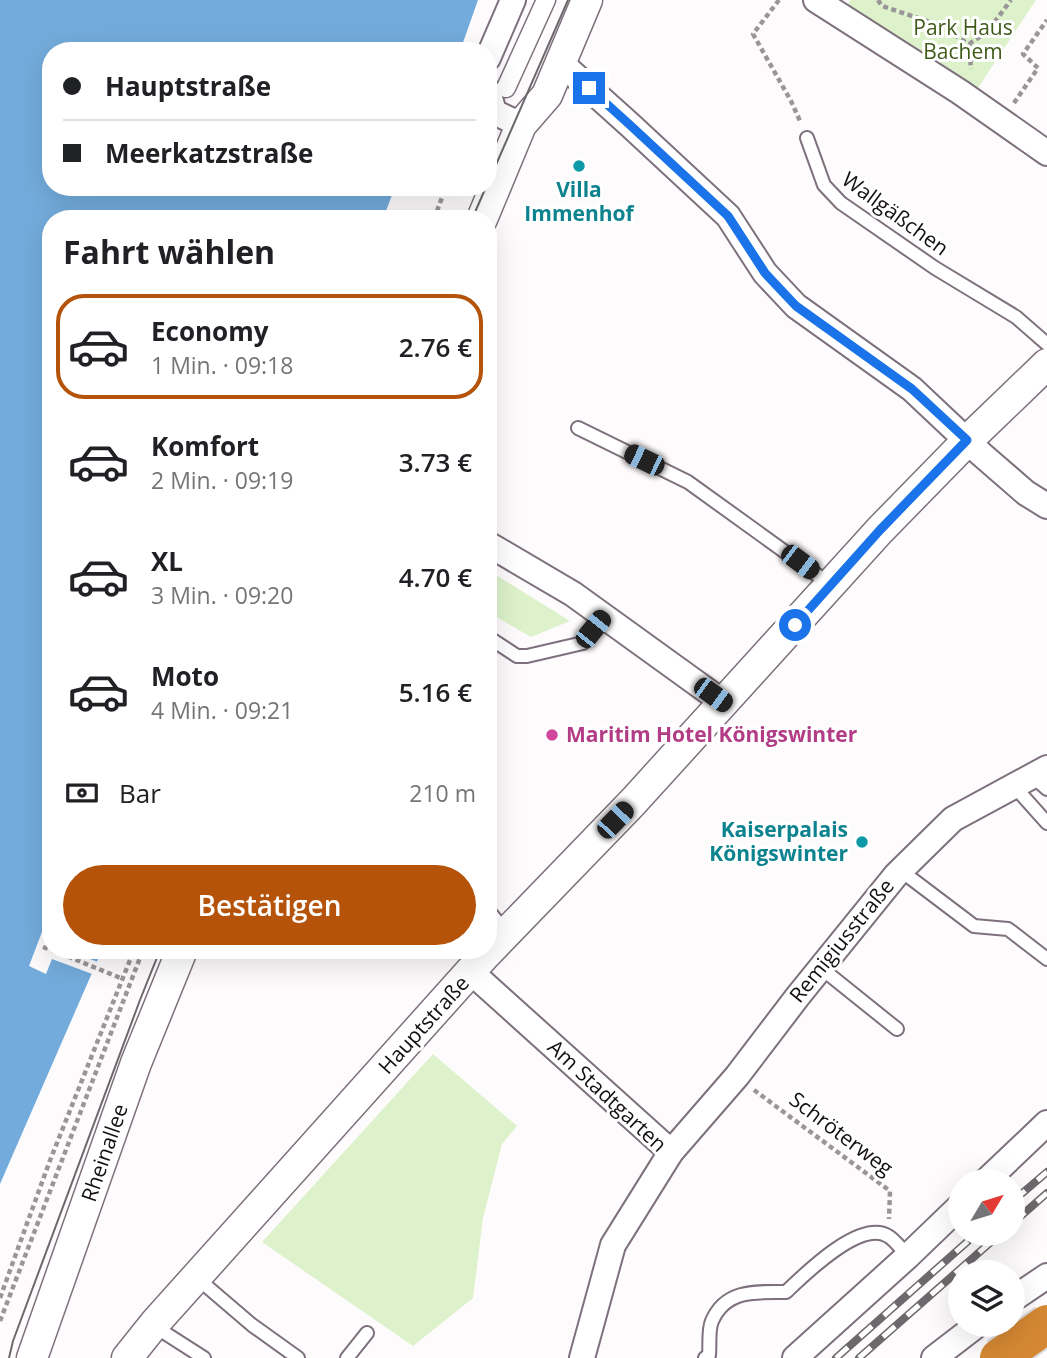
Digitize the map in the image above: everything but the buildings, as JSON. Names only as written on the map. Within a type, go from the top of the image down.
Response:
[{"type":"highway","points":[[999,1358],[1047,1324]]},
{"type":"street","points":[[495,42],[513,0]]},
{"type":"street","points":[[497,89],[546,0]]},
{"type":"street","points":[[497,164],[521,125],[547,95],[587,0]]},
{"type":"street","points":[[829,4],[1047,153]]},
{"type":"street","points":[[561,63],[728,216],[765,273],[796,306],[912,389],[1026,493],[1047,506]]},
{"type":"street","points":[[497,113],[521,125]]},
{"type":"street","name":"Hauptstraße","points":[[497,921],[633,802],[880,530],[967,440],[1047,365]]},
{"type":"street","points":[[497,552],[573,594],[724,703]]},
{"type":"street","name":"Remigiusstraße","points":[[671,1152],[737,1076],[900,870],[953,819],[1035,780]]},
{"type":"street","name":"Rheinallee","points":[[32,1358],[136,1063],[178,959]]},
{"type":"street","name":"Hauptstraße","points":[[128,1358],[153,1325],[471,972],[478,959]]},
{"type":"street","name":"Am Stadtgarten","points":[[471,972],[671,1152],[613,1245],[582,1358]]},
{"type":"street","points":[[999,1169],[1047,1123]]},
{"type":"street","points":[[795,1358],[948,1218]]},
{"type":"street","points":[[1025,1290],[1047,1276]]},
{"type":"street","points":[[934,1358],[961,1337]]},
{"type":"lane","name":"Wallgäßchen","points":[[807,138],[824,185],[841,203],[935,268],[1016,317],[1047,344]]},
{"type":"lane","points":[[578,428],[688,482],[831,585]]},
{"type":"lane","points":[[497,643],[517,656],[583,643],[604,616]]},
{"type":"lane","points":[[1035,780],[1047,823]]},
{"type":"lane","points":[[900,870],[974,926],[1008,929],[1047,959]]},
{"type":"lane","points":[[821,968],[897,1029]]},
{"type":"lane","points":[[705,1358],[709,1354],[711,1322],[727,1300],[751,1292],[786,1292],[828,1254],[867,1233],[887,1235],[908,1256]]},
{"type":"lane","points":[[196,1278],[252,1325],[298,1358]]},
{"type":"lane","points":[[153,1325],[204,1358]]},
{"type":"lane","points":[[347,1358],[367,1333]]},
{"type":"path","points":[[779,0],[752,34],[791,101],[807,138]]},
{"type":"path","points":[[878,0],[881,6],[936,24],[969,44]]},
{"type":"path","points":[[969,44],[987,32],[1011,0]]},
{"type":"path","points":[[1002,121],[1038,68],[1023,54],[1047,20]]},
{"type":"path","points":[[960,92],[969,78],[972,65],[969,44]]},
{"type":"path","points":[[73,959],[123,979]]},
{"type":"path","points":[[0,1298],[49,1163],[131,959]]},
{"type":"path","points":[[0,1321],[140,959]]},
{"type":"path","name":"Schröterweg","points":[[737,1076],[890,1191],[887,1235]]},
{"type":"green space","name":"Park Haus Bachem","points":[[850,0],[1036,0],[974,94],[845,10]]},
{"type":"green space","points":[[497,576],[570,621],[531,637],[497,617]]},
{"type":"green space","points":[[433,1054],[517,1126],[502,1144],[483,1218],[473,1298],[413,1346],[262,1242]]},
{"type":"water","points":[[0,0],[478,0],[463,42],[42,42],[42,196],[392,196],[386,210],[42,210],[42,959],[98,959],[0,1184]]},
{"type":"pier","points":[[42,932],[42,959],[52,959],[46,974],[29,966]]},
{"type":"pier","points":[[52,959],[90,959],[100,963],[95,975]]},
{"type":"tram line","points":[[497,162],[568,0]]},
{"type":"tram line","points":[[476,210],[482,196]]},
{"type":"tram line","points":[[9,1358],[13,1341],[156,959]]},
{"type":"railway","points":[[1026,1190],[1047,1172]]},
{"type":"railway","points":[[1026,1212],[1047,1193]]},
{"type":"railway","points":[[836,1358],[962,1246]]},
{"type":"railway","points":[[859,1358],[986,1246]]},
{"type":"place","name":"Villa Immenhof","points":[[579,166]]},
{"type":"place","name":"Maritim Hotel Königswinter","points":[[552,735]]},
{"type":"place","name":"Kaiserpalais Königswinter","points":[[862,842]]},
{"type":"route","points":[[589,88],[728,216],[765,273],[796,306],[912,389],[967,440],[880,530],[795,625]]}]
